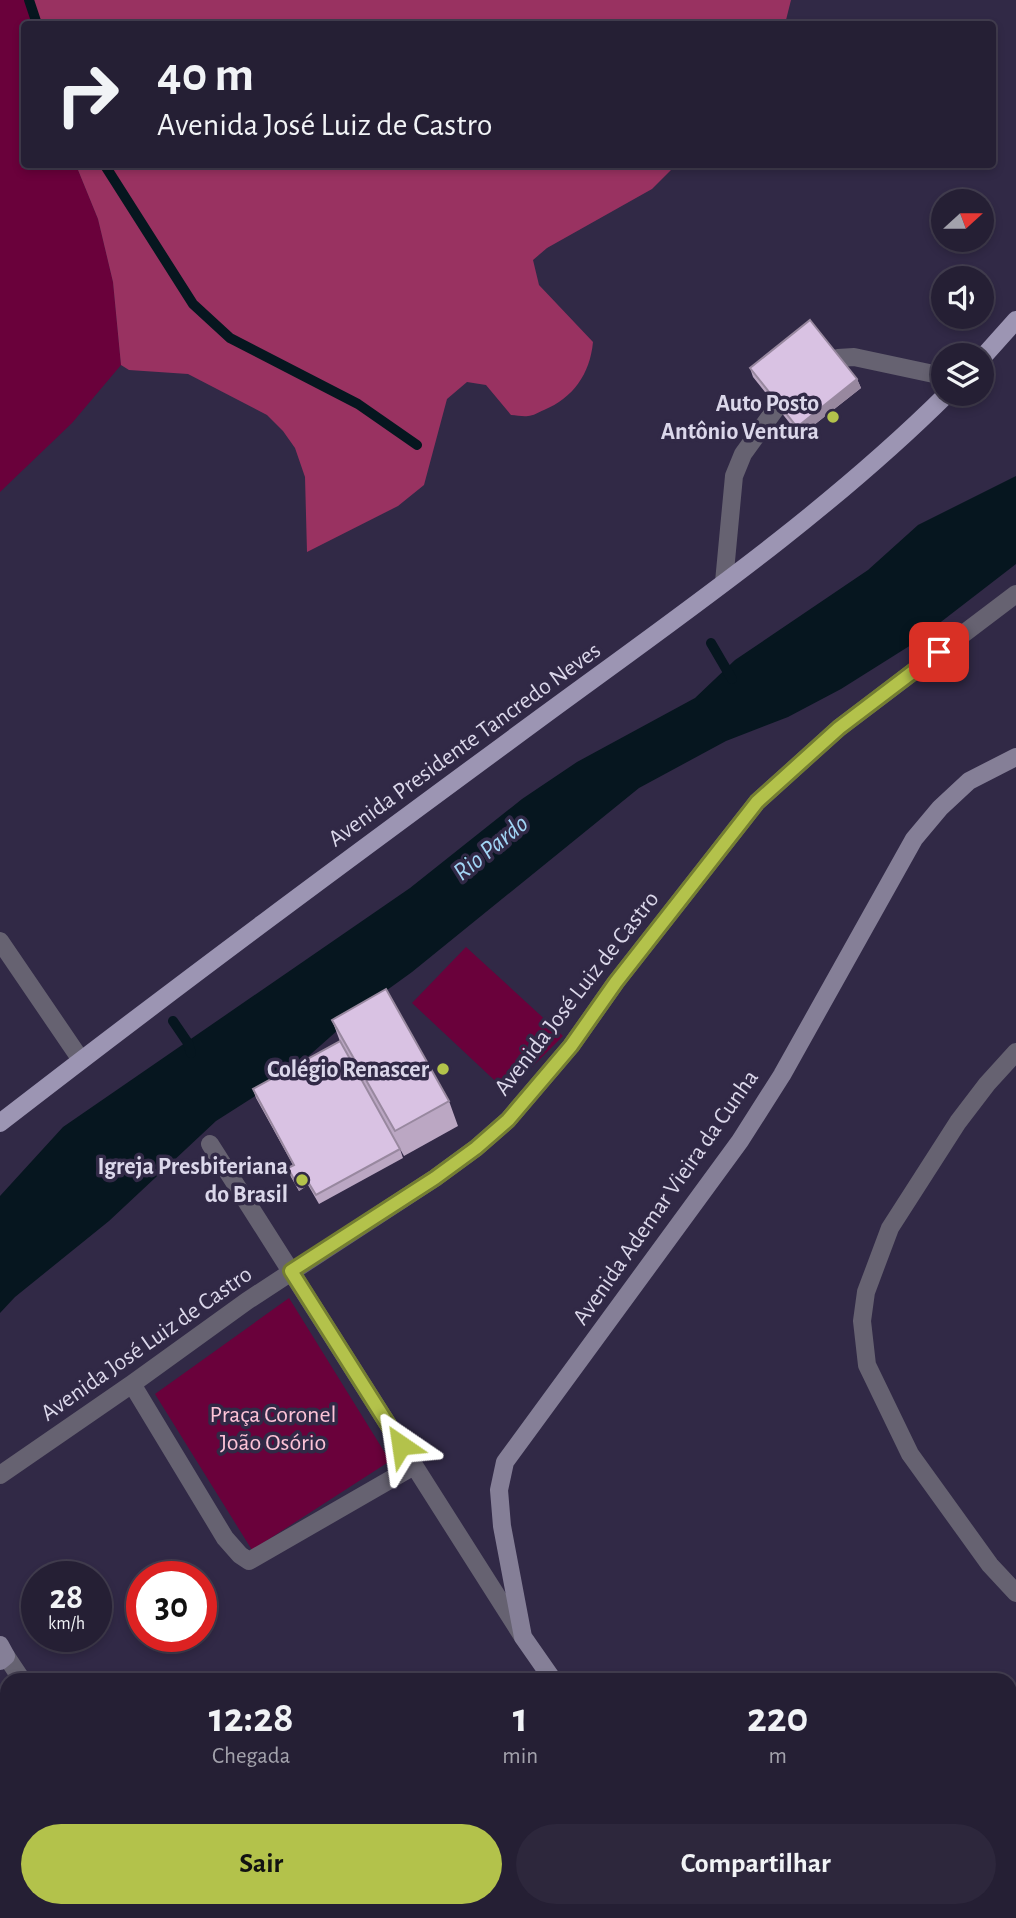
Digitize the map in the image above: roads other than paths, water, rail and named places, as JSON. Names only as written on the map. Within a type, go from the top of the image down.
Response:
[{"type":"main road","points":[[994,345],[1016,320]]},
{"type":"main road","name":"Avenida Presidente Tancredo Neves","points":[[0,1123],[379,836],[774,546],[907,433],[935,406]]},
{"type":"street","points":[[838,358],[854,357],[931,373]]},
{"type":"street","points":[[724,582],[734,476],[743,454],[777,407]]},
{"type":"street","name":"Avenida José Luiz de Castro","points":[[0,1475],[291,1271],[435,1178],[476,1148],[508,1120],[571,1046],[624,971],[757,802],[839,728],[1016,594]]},
{"type":"street","name":"Avenida Ademar Vieira da Cunha","points":[[523,1637],[502,1526],[499,1490],[505,1462],[740,1142],[782,1074],[914,839],[940,808],[969,781],[1016,757]]},
{"type":"street","points":[[0,941],[81,1060]]},
{"type":"street","points":[[1016,1052],[958,1122],[890,1228],[866,1292],[862,1321],[867,1366],[910,1454],[990,1565],[1016,1593]]},
{"type":"street","points":[[210,1144],[548,1673]]},
{"type":"street","points":[[132,1384],[225,1538],[249,1561],[414,1466]]},
{"type":"street","points":[[2,1654],[17,1673]]},
{"type":"water","name":"Rio Pardo","points":[[1016,476],[1016,564],[911,645],[841,689],[788,717],[726,741],[639,788],[412,972],[365,1006],[285,1077],[216,1121],[109,1221],[15,1297],[0,1313],[0,1196],[63,1127],[410,888],[522,799],[577,762],[695,698],[735,660],[868,570],[918,525]]},
{"type":"waterway","points":[[29,0],[36,21]]},
{"type":"waterway","points":[[107,168],[193,304],[230,338],[358,404],[417,445]]},
{"type":"waterway","points":[[711,643],[732,679]]},
{"type":"waterway","points":[[173,1021],[188,1043],[191,1053]]},
{"type":"place","name":"Auto Posto Antônio Ventura","points":[[833,417]]},
{"type":"place","name":"Colégio Renascer","points":[[443,1069]]},
{"type":"place","name":"Igreja Presbiteriana do Brasil","points":[[302,1180]]},
{"type":"park label","name":"Praça Coronel João Osório","points":[[273,1428]]}]
